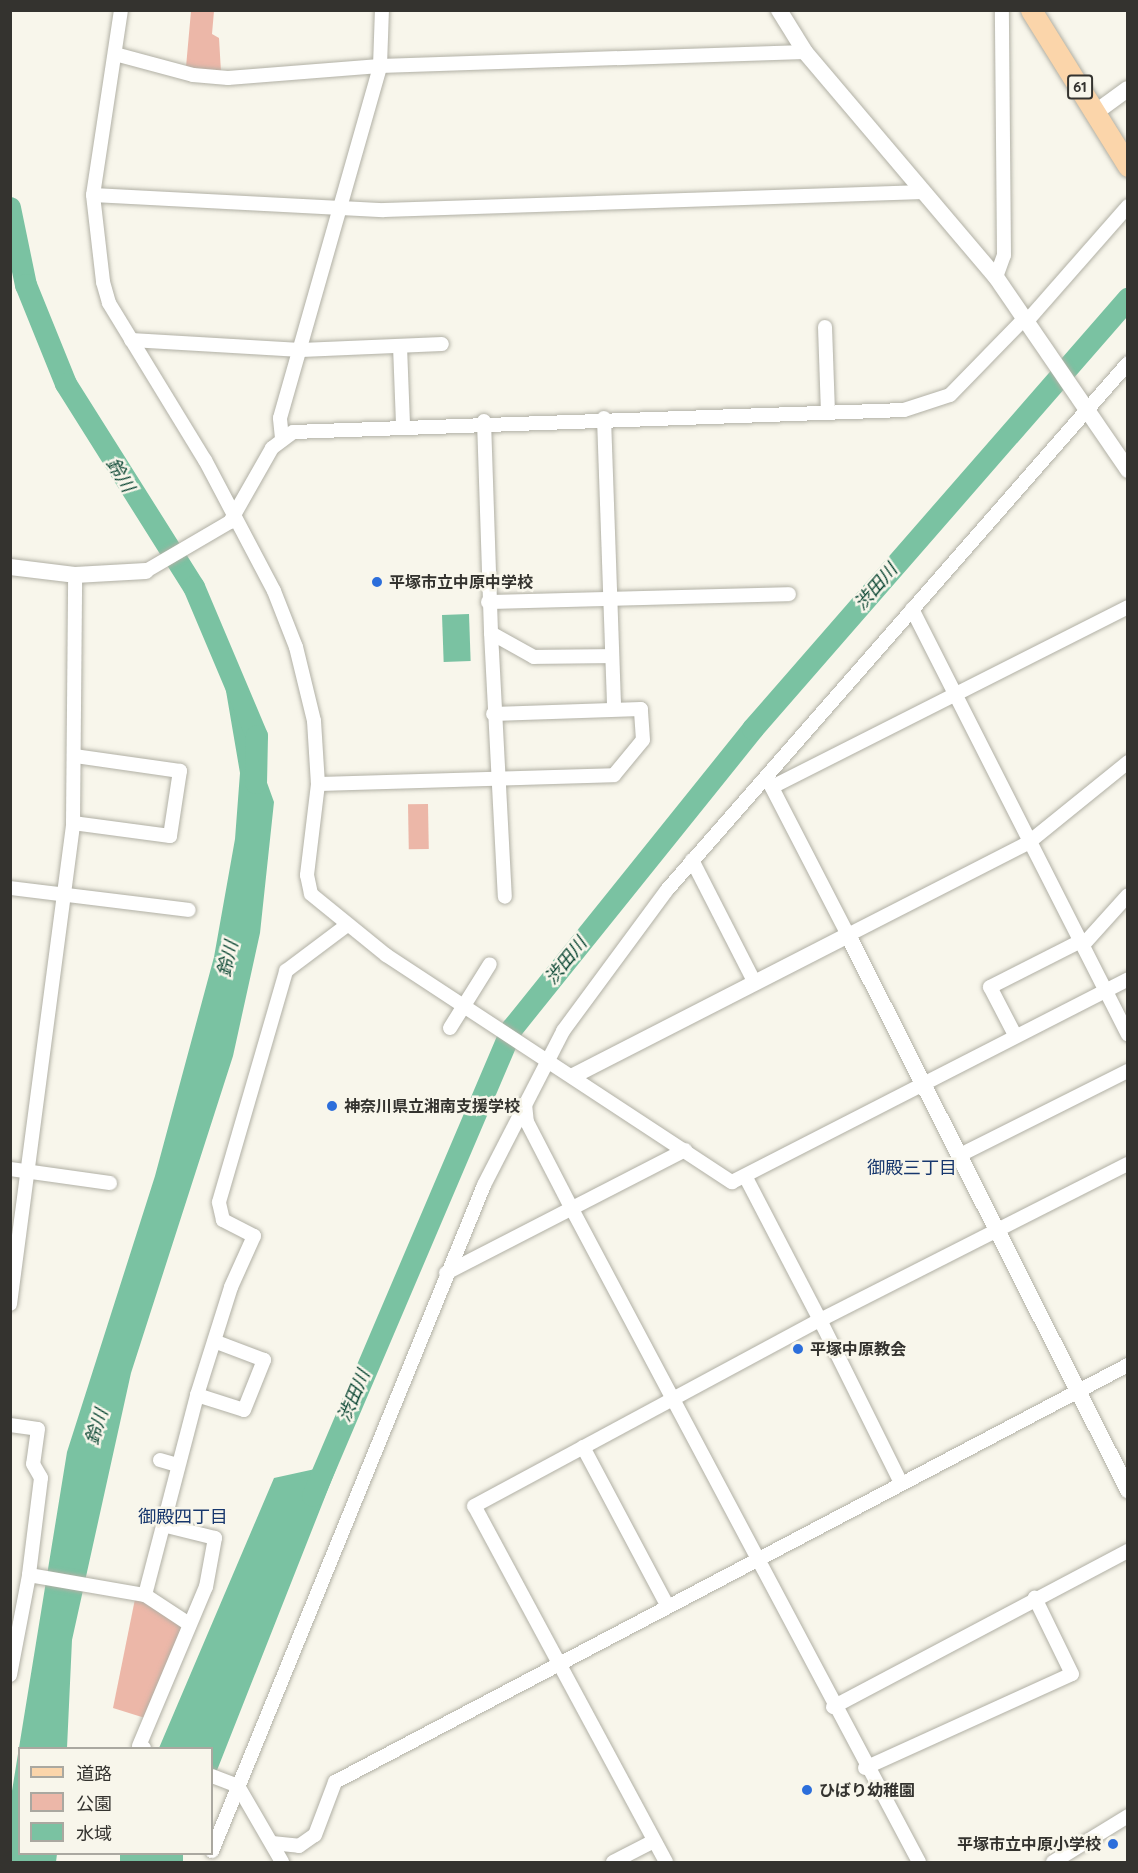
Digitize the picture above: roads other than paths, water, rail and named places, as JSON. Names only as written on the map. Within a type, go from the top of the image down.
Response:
[{"type":"main road","name":"61","points":[[1030,10],[1128,166]]},
{"type":"street","points":[[121,10],[93,195],[103,282],[131,340],[233,520],[296,647],[314,721],[318,784],[307,875],[311,894],[347,925],[465,1007],[732,1182],[1128,979]]},
{"type":"street","points":[[10,567],[75,575],[146,571],[233,520],[282,438],[280,418],[380,66],[382,10]]},
{"type":"street","points":[[779,10],[805,52],[996,277],[1128,470]]},
{"type":"street","points":[[996,277],[1004,255],[1002,10]]},
{"type":"street","points":[[115,54],[194,75],[228,78],[380,66],[805,52]]},
{"type":"street","points":[[1096,112],[1128,89]]},
{"type":"street","points":[[93,195],[340,210],[924,192]]},
{"type":"street","points":[[282,438],[308,429],[484,421],[904,410],[935,402],[950,395],[1027,322],[1128,206]]},
{"type":"street","points":[[825,327],[828,412]]},
{"type":"street","points":[[131,340],[301,350],[442,344]]},
{"type":"street","points":[[400,346],[403,425]]},
{"type":"street","points":[[213,1847],[446,1274],[525,1102],[563,1031],[692,860],[769,783],[1041,457],[1128,363]]},
{"type":"street","points":[[604,418],[614,709]]},
{"type":"street","points":[[484,421],[492,714],[505,897]]},
{"type":"street","points":[[10,1304],[15,1239],[28,1171],[74,823],[75,575]]},
{"type":"street","points":[[488,602],[789,594]]},
{"type":"street","points":[[769,783],[1128,607]]},
{"type":"street","points":[[912,609],[1028,843],[1128,1034]]},
{"type":"street","points":[[490,633],[534,657],[612,656]]},
{"type":"street","points":[[318,784],[614,775],[643,740],[641,709],[492,714]]},
{"type":"street","points":[[74,756],[180,771],[170,836],[74,823]]},
{"type":"street","points":[[573,1076],[1028,843],[1128,762]]},
{"type":"street","points":[[769,783],[1080,1389],[1128,1490]]},
{"type":"street","points":[[692,860],[755,983]]},
{"type":"street","points":[[10,888],[189,910]]},
{"type":"street","points":[[1015,1035],[990,987],[1082,943],[1128,895]]},
{"type":"street","points":[[145,1595],[197,1395],[214,1341],[254,1236],[223,1220],[219,1202],[286,971],[347,925]]},
{"type":"street","points":[[450,1028],[490,964]]},
{"type":"street","points":[[960,1155],[1128,1071]]},
{"type":"street","points":[[525,1102],[527,1122],[573,1211],[865,1768],[919,1863]]},
{"type":"street","points":[[446,1274],[573,1211],[685,1150]]},
{"type":"street","points":[[666,1863],[474,1506],[820,1320],[1128,1164]]},
{"type":"street","points":[[10,1169],[110,1183]]},
{"type":"street","points":[[745,1176],[900,1481]]},
{"type":"street","points":[[197,1395],[244,1410],[264,1360],[214,1341]]},
{"type":"street","points":[[272,1843],[299,1846],[315,1835],[335,1782],[900,1481],[1128,1365]]},
{"type":"street","points":[[10,1425],[38,1429],[33,1464],[41,1478],[29,1575],[10,1674]]},
{"type":"street","points":[[583,1447],[667,1605]]},
{"type":"street","points":[[160,1460],[177,1465]]},
{"type":"street","points":[[142,1747],[189,1624],[206,1587],[215,1538],[163,1525]]},
{"type":"street","points":[[833,1707],[1035,1598],[1128,1551]]},
{"type":"street","points":[[29,1575],[145,1595],[189,1624]]},
{"type":"street","points":[[865,1768],[1072,1674],[1035,1598]]},
{"type":"street","points":[[213,1776],[238,1786],[282,1863]]},
{"type":"street","points":[[1053,1863],[1128,1816]]},
{"type":"street","points":[[613,1863],[654,1841]]},
{"type":"water","points":[[469,614],[471,661],[444,662],[442,615]]},
{"type":"water","points":[[219,650],[274,802],[260,933],[233,1056],[131,1373],[72,1640],[67,1747],[19,1747],[67,1452],[155,1176],[214,957],[235,839],[240,773]]},
{"type":"water","points":[[338,1464],[213,1780],[213,1747],[159,1747],[274,1478]]},
{"type":"water","points":[[18,1754],[18,1855],[57,1855],[56,1862],[11,1862],[11,1797]]},
{"type":"water","points":[[120,1855],[183,1855],[183,1862],[120,1862]]},
{"type":"waterway","name":"鈴川","points":[[10,208],[26,285],[66,384],[194,587],[257,736],[256,783]]},
{"type":"waterway","name":"渋田川","points":[[313,1496],[512,1029],[753,729],[1128,299]]},
{"type":"place","name":"平塚市立中原中学校","points":[[377,582]]},
{"type":"place","name":"神奈川県立湘南支援学校","points":[[332,1106]]},
{"type":"place","name":"平塚中原教会","points":[[798,1349]]},
{"type":"place","name":"ひばり幼稚園","points":[[807,1790]]},
{"type":"place","name":"平塚市立中原小学校","points":[[1113,1844]]},
{"type":"district","name":"御殿三丁目","points":[[912,1168]]},
{"type":"district","name":"御殿四丁目","points":[[183,1517]]}]
